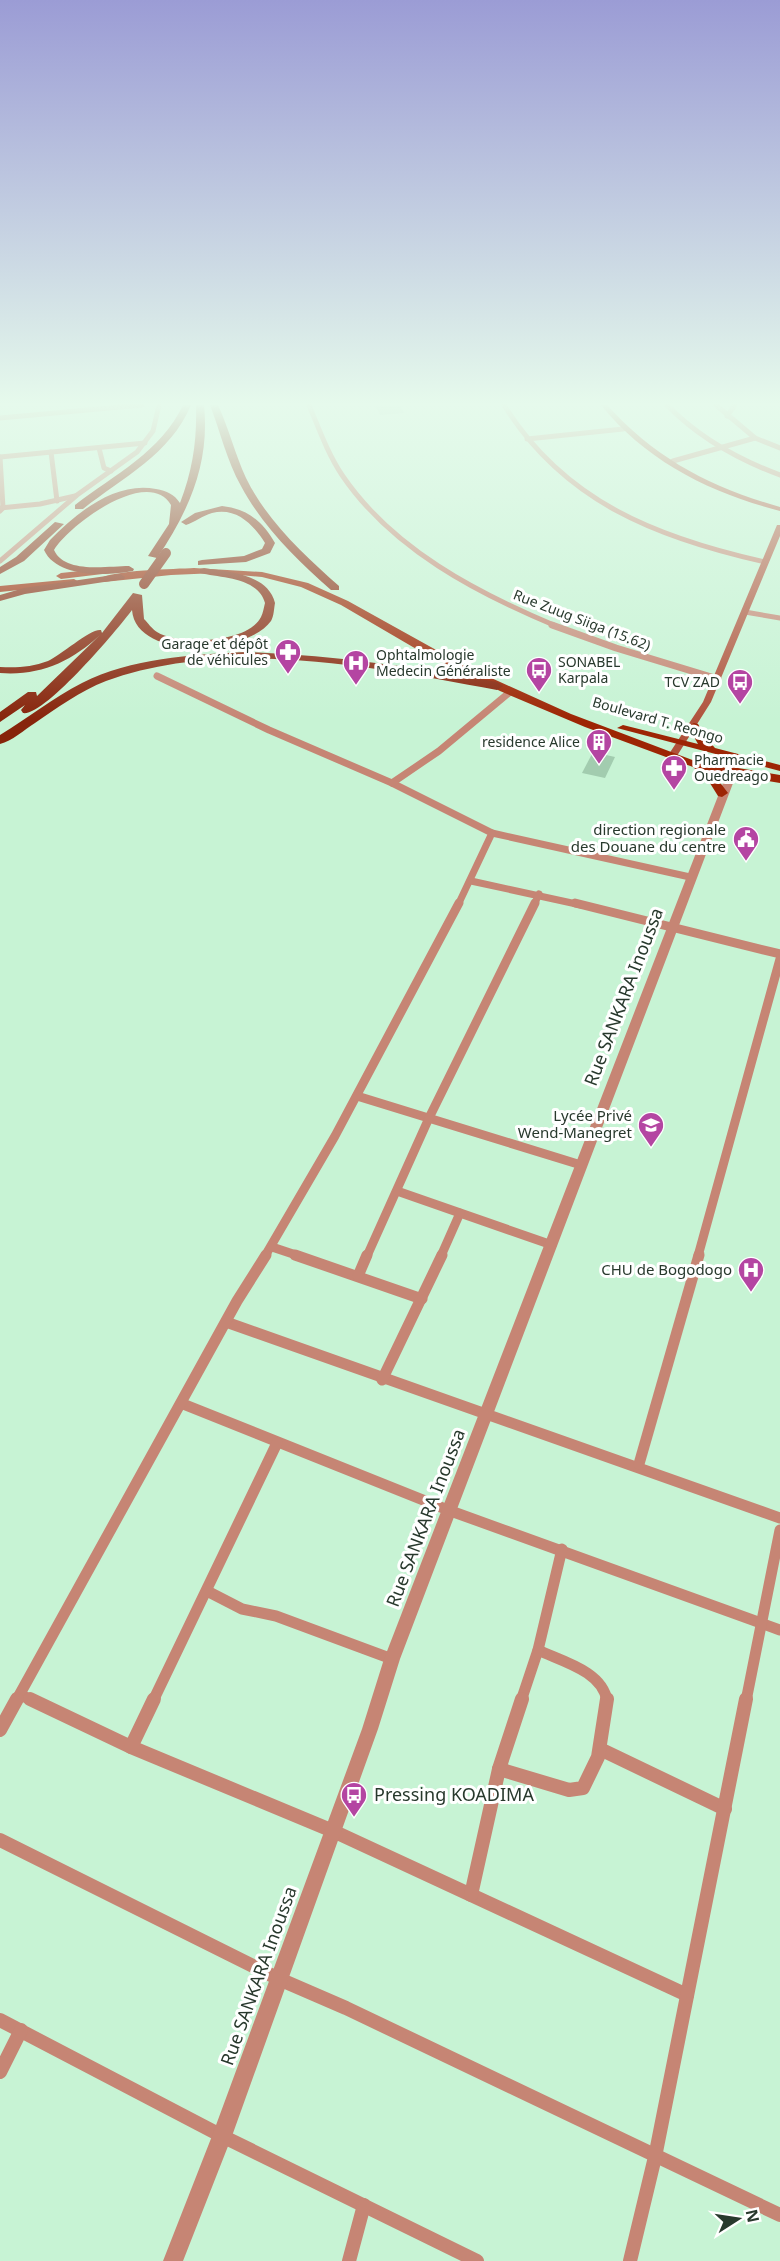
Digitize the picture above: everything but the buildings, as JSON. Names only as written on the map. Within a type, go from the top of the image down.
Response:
[{"type":"highway","points":[[0,570],[20,559],[75,511]]},
{"type":"highway","points":[[92,511],[55,541],[49,550],[54,561],[69,567],[144,584],[186,522],[191,511]]},
{"type":"highway","points":[[174,524],[175,511]]},
{"type":"highway","points":[[0,718],[62,670],[97,632],[130,582],[153,556],[180,511]]},
{"type":"highway","points":[[186,522],[197,515],[214,511]]},
{"type":"highway","points":[[203,567],[253,557],[266,551],[270,543],[257,524],[239,511]]},
{"type":"highway","points":[[262,511],[335,592]]},
{"type":"highway","points":[[130,582],[135,616],[141,626],[155,636],[175,643],[195,644],[231,640],[251,632],[268,617],[271,607],[269,596],[261,586],[203,567]]},
{"type":"highway","points":[[0,598],[24,591],[130,582]]},
{"type":"highway","points":[[0,730],[77,668],[113,629],[130,582]]},
{"type":"highway","points":[[0,670],[16,672],[51,665],[75,651],[97,632]]},
{"type":"highway","points":[[0,740],[48,707],[100,680],[151,664],[207,656],[278,658],[354,664],[419,671],[497,686]]},
{"type":"main road","points":[[672,757],[694,726],[718,680],[780,527]]},
{"type":"main road","name":"Boulevard T. Reongo","points":[[203,567],[255,566],[308,577],[479,672],[598,720],[681,744],[780,768]]},
{"type":"main road","points":[[0,589],[130,582],[203,567],[268,575],[335,592]]},
{"type":"main road","points":[[0,583],[130,582]]},
{"type":"main road","name":"Boulevard T. Reongo","points":[[335,592],[394,633],[510,692],[693,764],[780,779]]},
{"type":"main road","points":[[694,726],[700,740],[714,752]]},
{"type":"main road","points":[[693,764],[712,778],[722,793]]},
{"type":"street","points":[[0,561],[59,511]]},
{"type":"street","name":"Rue Zuug Siiga (15.62)","points":[[374,511],[384,522],[434,562],[480,590],[567,630],[641,657],[718,680]]},
{"type":"street","points":[[616,511],[712,550],[765,562]]},
{"type":"street","points":[[745,612],[780,618]]},
{"type":"street","points":[[157,676],[259,725],[392,783],[492,832],[690,877]]},
{"type":"street","points":[[392,783],[439,751],[510,692]]},
{"type":"street","name":"Rue SANKARA Inoussa","points":[[173,2261],[222,2136],[333,1831],[392,1659],[552,1245],[731,772],[735,756]]},
{"type":"street","points":[[0,1730],[183,1404],[226,1322],[272,1247],[357,1096],[471,881],[492,832]]},
{"type":"street","points":[[471,881],[539,894],[780,954]]},
{"type":"street","points":[[358,1276],[375,1233],[397,1191],[429,1118],[539,894]]},
{"type":"street","points":[[639,1464],[725,1152],[747,1089],[780,959]]},
{"type":"street","points":[[357,1096],[581,1165]]},
{"type":"street","points":[[397,1191],[552,1245]]},
{"type":"street","points":[[382,1380],[422,1299],[460,1213]]},
{"type":"street","points":[[272,1247],[422,1299]]},
{"type":"street","points":[[226,1322],[382,1380],[639,1464],[780,1518]]},
{"type":"street","points":[[183,1404],[448,1510],[562,1549],[780,1630]]},
{"type":"street","points":[[131,1747],[277,1443]]},
{"type":"street","points":[[630,2261],[655,2157],[780,1530]]},
{"type":"street","points":[[471,1895],[499,1769],[538,1650],[562,1549]]},
{"type":"street","points":[[207,1591],[242,1609],[276,1616],[392,1659]]},
{"type":"street","points":[[499,1769],[569,1790],[578,1789],[586,1784],[600,1749],[609,1706],[605,1691],[583,1673],[538,1650]]},
{"type":"street","points":[[21,1695],[131,1747],[333,1831],[687,1995]]},
{"type":"street","points":[[600,1749],[725,1809]]},
{"type":"street","points":[[0,1840],[279,1979],[346,2008],[780,2215]]},
{"type":"street","points":[[0,2020],[222,2136],[477,2261]]},
{"type":"street","points":[[0,2072],[21,2030]]},
{"type":"street","points":[[349,2261],[364,2205]]},
{"type":"place","name":"Garage et dépôt de véhicules","points":[[288,675]]},
{"type":"place","name":"Ophtalmologie Medecin Généraliste","points":[[356,686]]},
{"type":"place","name":"SONABEL Karpala","points":[[539,693]]},
{"type":"place","name":"TCV ZAD","points":[[740,705]]},
{"type":"place","name":"residence Alice","points":[[599,765]]},
{"type":"place","name":"Pharmacie Ouedreago","points":[[674,791]]},
{"type":"place","name":"direction regionale des Douane du centre","points":[[746,862]]},
{"type":"place","name":"Lycée Privé Wend-Manegret","points":[[651,1148]]},
{"type":"place","name":"CHU de Bogodogo","points":[[751,1293]]},
{"type":"place","name":"Pressing KOADIMA","points":[[354,1818]]}]
